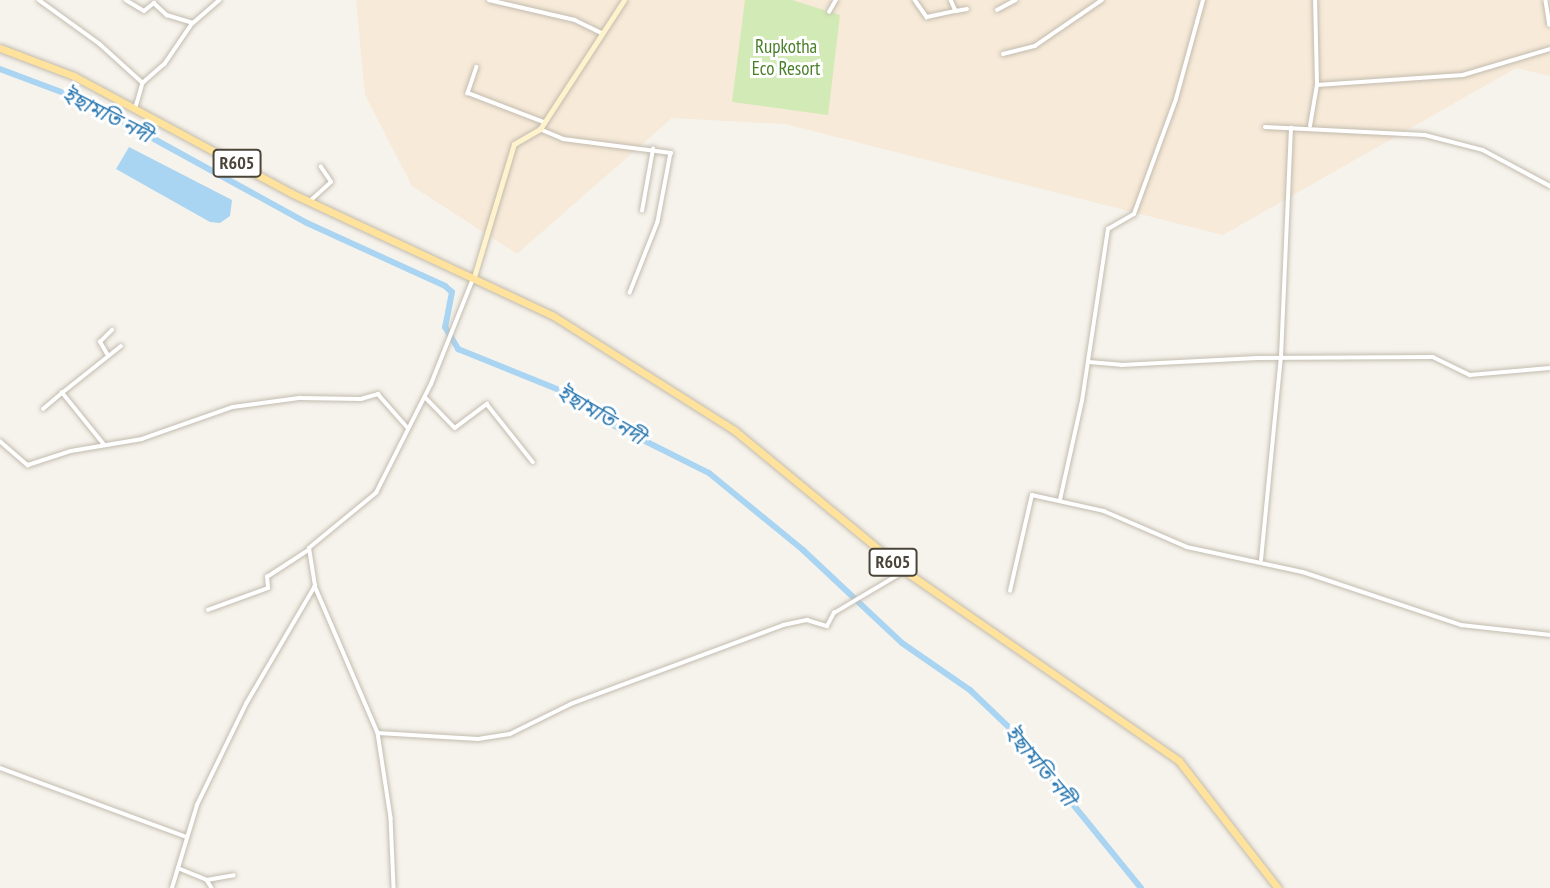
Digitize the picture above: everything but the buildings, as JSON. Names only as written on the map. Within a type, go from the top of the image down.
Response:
[{"type":"main road","name":"R605","points":[[0,48],[74,76],[310,201],[552,315],[734,430],[905,571],[1179,761],[1278,888]]},
{"type":"street","points":[[39,0],[100,44],[143,83]]},
{"type":"street","points":[[126,0],[145,12],[154,3],[167,15],[193,23]]},
{"type":"street","points":[[136,108],[143,83],[164,64],[193,23],[219,0]]},
{"type":"street","points":[[489,0],[575,20],[602,33]]},
{"type":"street","points":[[208,610],[268,588],[267,577],[307,551],[376,493],[425,397],[460,316],[514,144],[540,129],[624,0]]},
{"type":"street","points":[[829,12],[836,0]]},
{"type":"street","points":[[915,0],[927,17],[967,9]]},
{"type":"street","points":[[951,0],[956,11]]},
{"type":"street","points":[[997,10],[1016,0]]},
{"type":"street","points":[[1003,54],[1035,46],[1102,0]]},
{"type":"street","points":[[1060,500],[1089,362],[1108,229],[1134,214],[1176,99],[1203,0]]},
{"type":"street","points":[[1310,126],[1317,85],[1315,0]]},
{"type":"street","points":[[1546,1],[1550,25]]},
{"type":"street","points":[[1317,85],[1403,83],[1463,75],[1550,49]]},
{"type":"street","points":[[477,67],[468,93],[544,122]]},
{"type":"street","points":[[1265,127],[1310,126],[1443,139],[1493,154],[1550,186]]},
{"type":"street","points":[[1261,560],[1281,358],[1291,128]]},
{"type":"street","points":[[540,129],[563,139],[653,149],[671,155],[658,222],[631,293]]},
{"type":"street","points":[[642,211],[653,149]]},
{"type":"street","points":[[310,201],[331,182],[321,167]]},
{"type":"street","points":[[108,356],[100,342],[112,330]]},
{"type":"street","points":[[43,409],[121,346]]},
{"type":"street","points":[[1089,362],[1121,365],[1281,358],[1433,358],[1470,375],[1550,368]]},
{"type":"street","points":[[62,393],[104,445]]},
{"type":"street","points":[[0,441],[26,465],[167,432],[233,407],[300,398],[361,400],[379,394],[408,428]]},
{"type":"street","points":[[425,397],[454,428],[487,404],[533,462]]},
{"type":"street","points":[[1010,590],[1029,496],[1060,500],[1104,511],[1187,547],[1233,559],[1261,560],[1461,625],[1515,635],[1550,635]]},
{"type":"street","points":[[307,551],[315,586],[378,733],[391,818],[394,888]]},
{"type":"street","points":[[378,733],[478,739],[509,734],[571,704],[783,625],[807,620],[827,626],[845,606],[905,571]]},
{"type":"street","points":[[172,888],[197,805],[246,704],[315,586]]},
{"type":"street","points":[[0,768],[187,837]]},
{"type":"street","points":[[178,868],[207,880],[234,875]]},
{"type":"street","points":[[207,880],[212,888]]},
{"type":"shaded area","points":[[356,0],[1550,0],[1550,76],[1516,68],[1223,235],[785,124],[672,118],[517,254],[412,186],[365,95]]},
{"type":"green space","name":"Rupkotha Eco Resort","points":[[745,0],[792,0],[840,15],[828,115],[732,102]]},
{"type":"water","points":[[129,147],[232,200],[230,216],[220,223],[210,222],[116,169]]},
{"type":"waterway","name":"ইছামতি নদী","points":[[0,69],[85,101],[307,223],[445,286],[452,292],[445,327],[458,349],[577,397],[599,409],[613,425],[709,473],[803,550],[902,643],[970,690],[1015,733],[1141,888]]}]
